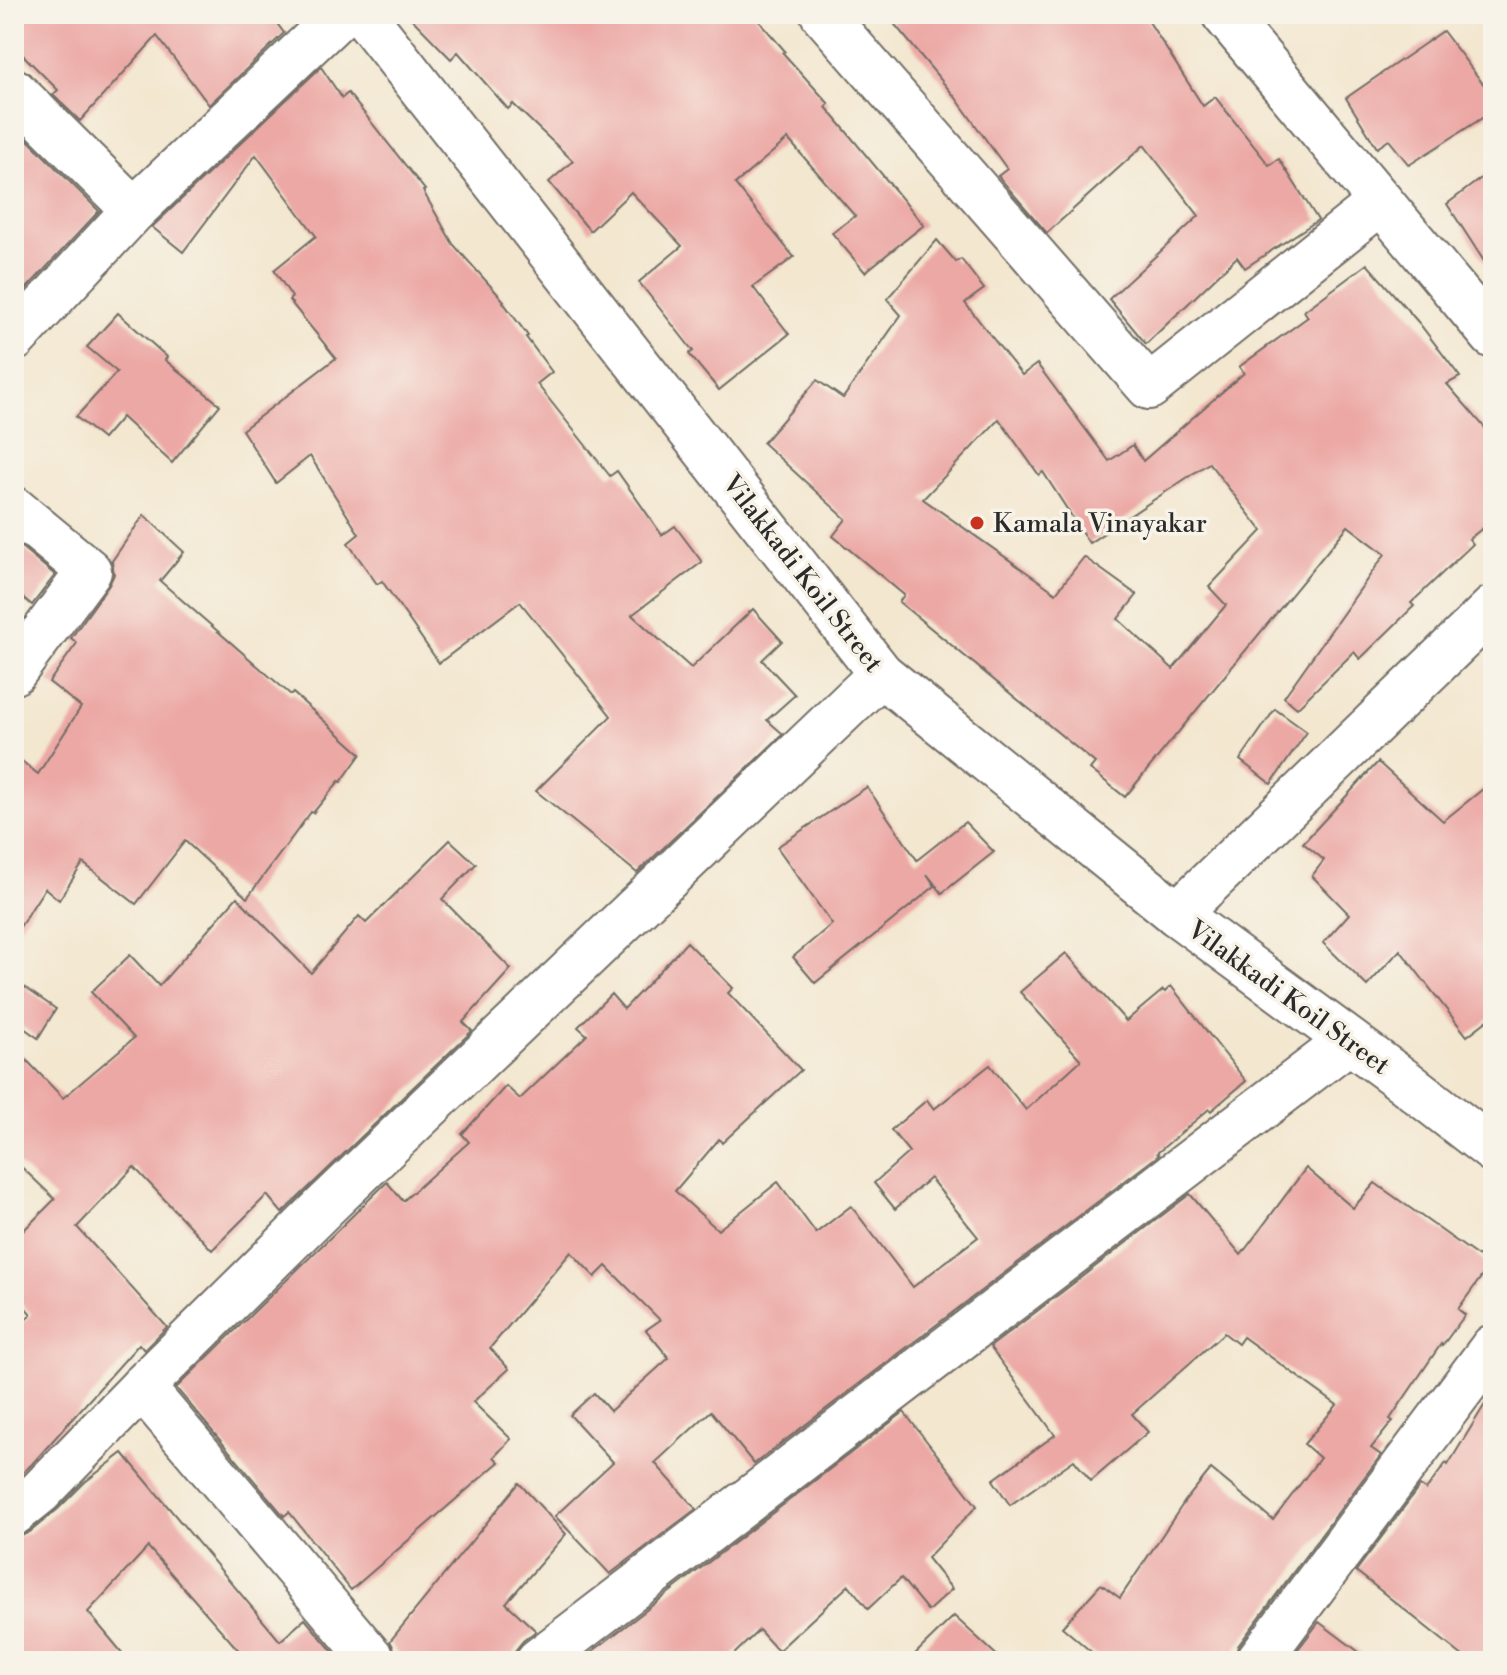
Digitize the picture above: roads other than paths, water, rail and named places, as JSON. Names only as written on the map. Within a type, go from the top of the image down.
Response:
[{"type":"street","points":[[14,339],[134,210],[341,14]]},
{"type":"street","name":"Vilakkadi Koil Street","points":[[363,14],[881,674],[1177,914],[1349,1041],[1487,1136]]},
{"type":"street","points":[[823,14],[1149,387],[1381,202]]},
{"type":"street","points":[[1224,14],[1493,336]]},
{"type":"street","points":[[14,91],[134,210]]},
{"type":"street","points":[[14,509],[89,571],[14,672]]},
{"type":"street","points":[[1177,914],[1493,608]]},
{"type":"street","points":[[14,1513],[40,1492],[325,1206],[881,674]]},
{"type":"street","points":[[538,1661],[1349,1041]]},
{"type":"street","points":[[1258,1661],[1493,1347]]},
{"type":"street","points":[[142,1387],[374,1661]]},
{"type":"place","name":"Kamala Vinayakar","points":[[977,523]]}]
